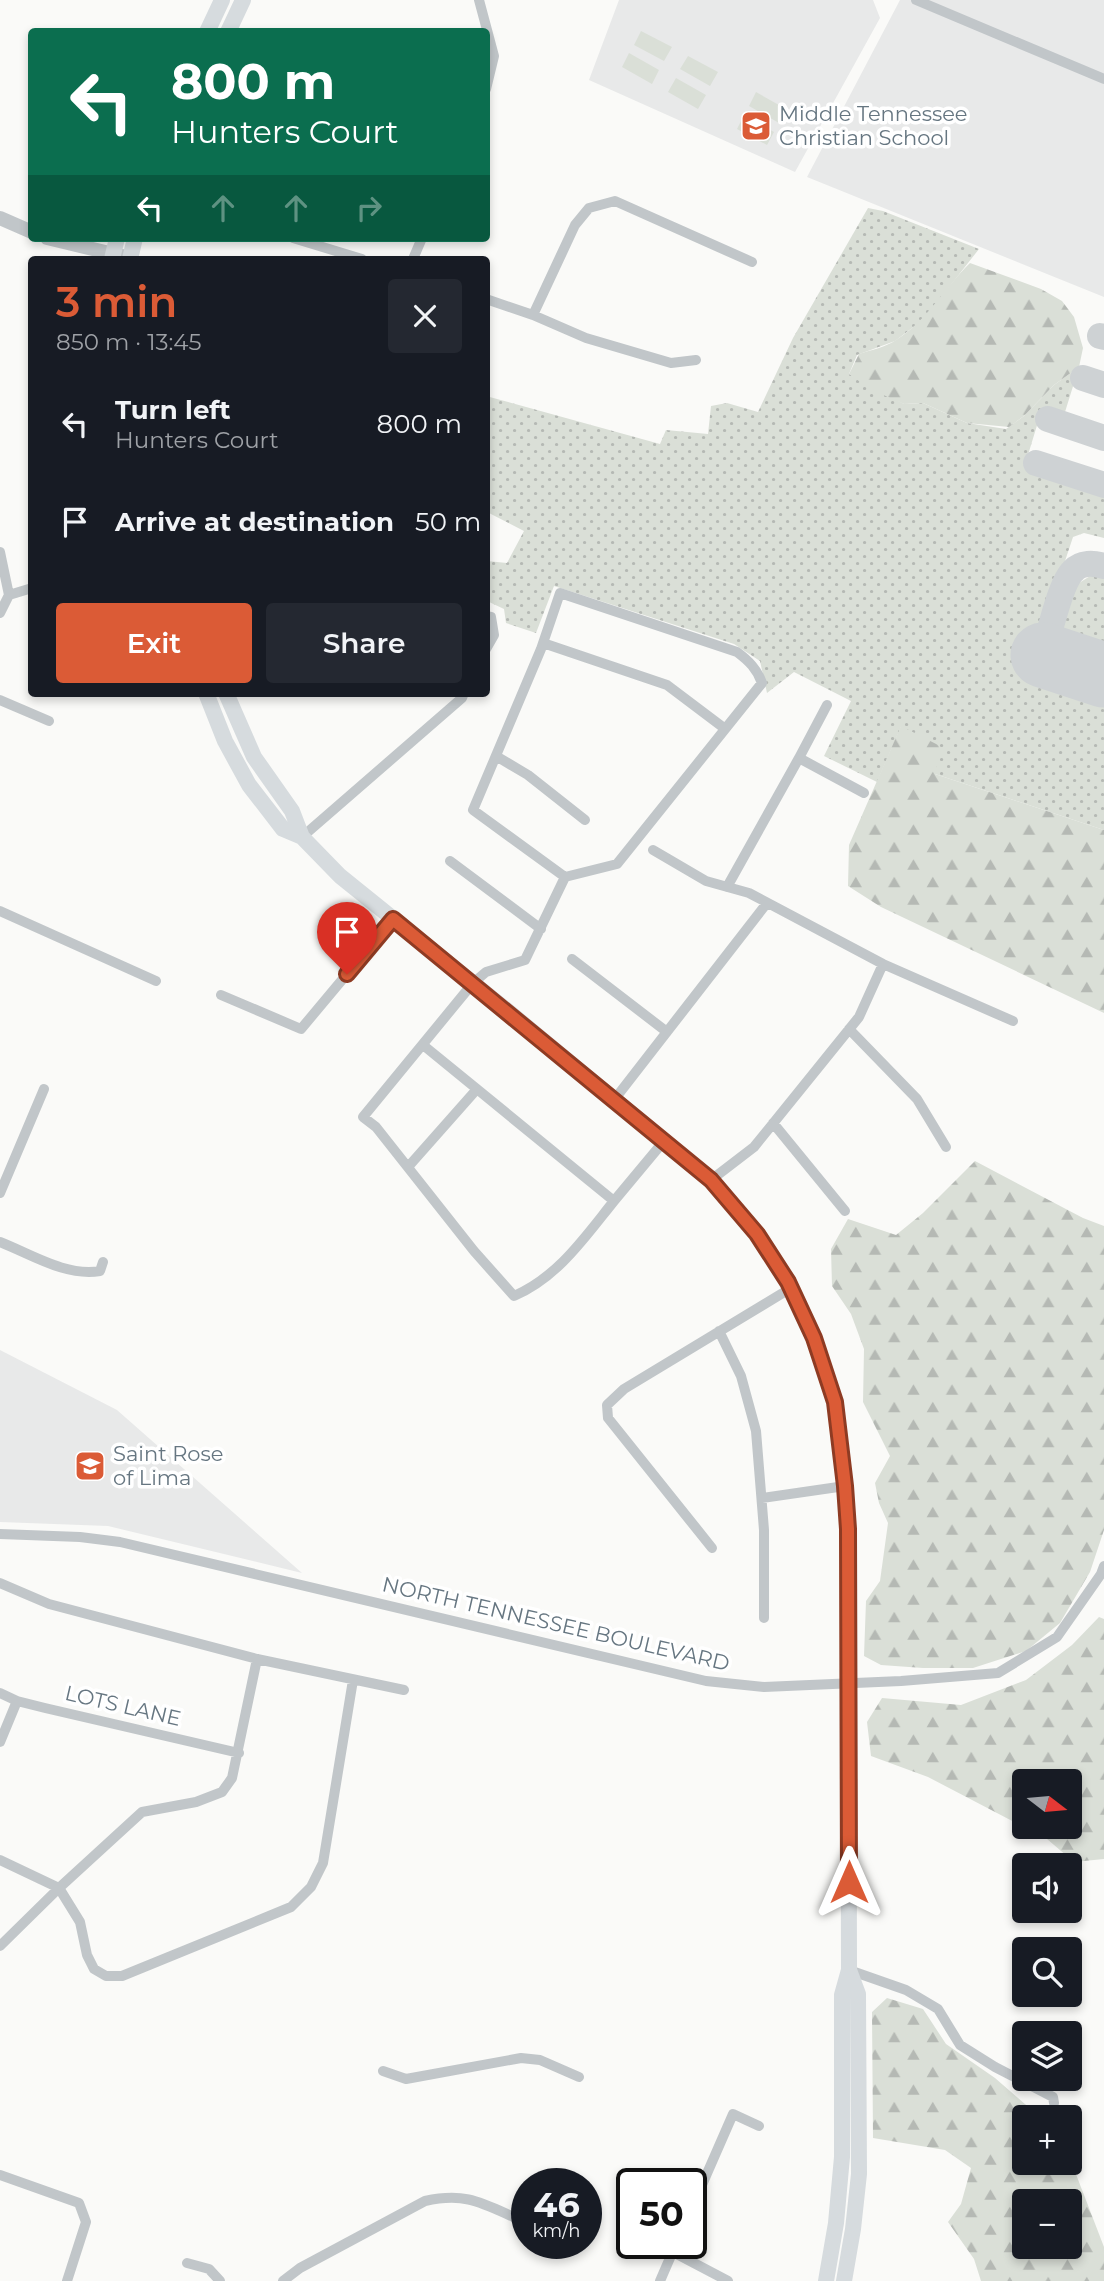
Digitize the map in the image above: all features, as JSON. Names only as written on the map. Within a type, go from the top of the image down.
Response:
[{"type":"main road","points":[[209,28],[222,0]]},
{"type":"main road","points":[[230,28],[243,0]]},
{"type":"main road","points":[[207,697],[225,741],[249,785],[283,829],[302,838],[340,876],[711,1180],[757,1234],[791,1288],[814,1338],[835,1402],[848,1529],[849,1970],[842,1994],[842,2157],[836,2223],[826,2281]]},
{"type":"main road","points":[[228,697],[254,757],[292,811],[302,838]]},
{"type":"main road","points":[[844,2281],[859,2174],[858,1994],[849,1970]]},
{"type":"street","points":[[479,0],[486,28]]},
{"type":"street","points":[[916,0],[1104,79]]},
{"type":"street","points":[[490,41],[494,56],[490,72]]},
{"type":"street","points":[[533,315],[575,225],[589,208],[615,201],[752,262]]},
{"type":"street","points":[[0,218],[28,230]]},
{"type":"street","points":[[69,242],[113,250]]},
{"type":"street","points":[[306,242],[352,256]]},
{"type":"street","points":[[490,300],[586,338],[671,363],[696,360]]},
{"type":"street","points":[[0,552],[9,595],[0,613]]},
{"type":"street","points":[[9,595],[28,589]]},
{"type":"street","points":[[560,593],[737,652],[759,673],[762,683],[618,864],[565,877],[473,810],[543,643],[560,593]]},
{"type":"street","points":[[490,617],[494,635],[490,642]]},
{"type":"street","points":[[543,643],[667,685],[724,728]]},
{"type":"street","points":[[302,838],[462,697]]},
{"type":"street","points":[[0,700],[49,721]]},
{"type":"street","points":[[727,887],[827,705]]},
{"type":"street","points":[[496,756],[528,775],[585,820]]},
{"type":"street","points":[[799,758],[864,793]]},
{"type":"street","points":[[653,850],[706,881],[749,893],[883,964],[1013,1021]]},
{"type":"street","points":[[450,861],[541,929]]},
{"type":"street","points":[[565,877],[525,960],[486,972],[473,983],[363,1117],[376,1127],[474,1251],[514,1296],[528,1290],[564,1262],[664,1141]]},
{"type":"street","points":[[614,1100],[767,903]]},
{"type":"street","points":[[0,911],[156,981]]},
{"type":"street","points":[[221,995],[301,1029],[393,919]]},
{"type":"street","points":[[572,959],[667,1032]]},
{"type":"street","points":[[711,1180],[754,1147],[859,1017],[883,964]]},
{"type":"street","points":[[849,1029],[917,1099],[946,1147]]},
{"type":"street","points":[[423,1045],[614,1201]]},
{"type":"street","points":[[0,1193],[44,1089]]},
{"type":"street","points":[[408,1167],[477,1089]]},
{"type":"street","points":[[773,1123],[845,1211]]},
{"type":"street","points":[[0,1242],[72,1271],[100,1271],[103,1262]]},
{"type":"street","points":[[712,1548],[608,1418],[607,1405],[624,1389],[791,1288]]},
{"type":"street","points":[[719,1331],[741,1376],[756,1431],[764,1530],[764,1618]]},
{"type":"street","points":[[762,1497],[845,1486]]},
{"type":"street","name":"NORTH TENNESSEE BOULEVARD","points":[[0,1534],[80,1537],[120,1542],[706,1681],[764,1687],[998,1673],[1057,1637],[1104,1566]]},
{"type":"street","points":[[0,1583],[49,1604],[257,1659],[404,1690]]},
{"type":"street","points":[[0,1946],[142,1812],[196,1802],[222,1792],[232,1779],[239,1753],[257,1659]]},
{"type":"street","points":[[0,1860],[60,1888],[80,1922],[94,1969],[106,1976],[122,1976],[291,1908],[311,1887],[323,1863],[353,1680]]},
{"type":"street","name":"LOTS LANE","points":[[0,1693],[17,1700],[239,1753]]},
{"type":"street","points":[[0,1742],[17,1700]]},
{"type":"street","points":[[849,1970],[906,1990],[938,2009],[960,2045],[995,2067],[1053,2096],[1054,2103]]},
{"type":"street","points":[[383,2071],[407,2079],[521,2058],[540,2060],[579,2077]]},
{"type":"street","points":[[707,2173],[733,2114],[759,2126]]},
{"type":"street","points":[[0,2175],[79,2203],[86,2222],[66,2281]]},
{"type":"street","points":[[282,2281],[300,2268],[425,2201],[444,2197],[468,2198],[511,2216]]},
{"type":"street","points":[[660,2281],[670,2259]]},
{"type":"street","points":[[693,2259],[728,2281]]},
{"type":"street","points":[[187,2263],[209,2269],[220,2281]]},
{"type":"shaded area","name":"Middle Tennessee Christian School","points":[[619,0],[873,0],[880,18],[795,172],[589,80]]},
{"type":"shaded area","points":[[900,0],[1104,0],[1104,297],[807,177]]},
{"type":"shaded area","name":"Saint Rose of Lima","points":[[0,1350],[117,1410],[302,1573],[108,1526],[0,1522]]},
{"type":"green space","points":[[641,31],[672,47],[664,61],[634,45]]},
{"type":"green space","points":[[629,53],[659,70],[652,84],[622,67]]},
{"type":"green space","points":[[688,56],[718,72],[710,86],[680,69]]},
{"type":"green space","points":[[676,78],[706,95],[698,109],[668,92]]},
{"type":"green space","points":[[756,92],[786,109],[779,123],[749,106]]},
{"type":"green space","points":[[744,115],[774,132],[767,145],[737,129]]},
{"type":"green space","points":[[868,208],[883,211],[979,249],[924,319],[895,341],[857,355],[849,374],[904,404],[923,403],[967,423],[1006,429],[1024,416],[1054,385],[1079,367],[1065,412],[1060,415],[1042,409],[1024,468],[1104,495],[1104,538],[1084,533],[1073,537],[1027,675],[1104,701],[1104,830],[935,774],[901,727],[877,782],[824,756],[851,701],[794,672],[767,693],[760,661],[734,644],[554,586],[536,633],[506,623],[504,609],[490,602],[490,561],[507,563],[524,531],[490,514],[490,397],[660,444],[666,430],[708,434],[711,406],[727,403],[758,412],[793,338]]},
{"type":"green space","points":[[970,263],[1041,289],[1062,301],[1074,317],[1083,348],[1079,367],[1054,385],[1024,416],[1009,427],[967,423],[923,403],[904,404],[872,390],[849,374],[859,354],[892,342],[917,323]]},
{"type":"green space","points":[[1095,573],[1104,575],[1104,654],[1069,642],[1061,625],[1071,588]]},
{"type":"green space","points":[[901,726],[940,746],[935,774],[1104,830],[1104,1013],[881,907],[848,886],[849,845]]},
{"type":"green space","points":[[975,1161],[1083,1218],[1104,1226],[1104,1530],[1090,1572],[1060,1623],[1026,1651],[973,1668],[881,1665],[864,1656],[866,1601],[880,1581],[888,1523],[879,1503],[875,1483],[890,1456],[863,1402],[864,1349],[851,1314],[832,1286],[831,1249],[848,1219],[896,1235],[923,1213]]},
{"type":"green space","points":[[1099,1617],[1104,1619],[1104,1859],[1082,1861],[1082,1853],[1063,1853],[1047,1839],[1082,1839],[1082,1769],[1012,1769],[1012,1821],[928,1777],[871,1756],[867,1722],[882,1698],[961,1705],[1026,1680],[1072,1645]]},
{"type":"green space","points":[[887,1998],[923,2009],[946,2044],[995,2078],[1026,2105],[1012,2105],[1012,2175],[1076,2175],[1082,2189],[1012,2189],[1012,2259],[1082,2259],[1082,2190],[1104,2247],[1104,2281],[981,2281],[974,2259],[948,2222],[961,2204],[971,2168],[945,2150],[873,2138],[872,2012]]},
{"type":"taxiway","points":[[1100,336],[1104,337]]},
{"type":"taxiway","points":[[1083,378],[1104,385]]},
{"type":"taxiway","points":[[1048,419],[1104,438]]},
{"type":"taxiway","points":[[1036,463],[1104,485]]},
{"type":"taxiway","points":[[1043,655],[1059,598],[1068,577],[1076,568],[1084,565],[1104,566]]},
{"type":"runway","points":[[1043,655],[1104,675]]},
{"type":"place","name":"Middle Tennessee Christian School","points":[[756,126]]},
{"type":"place","name":"Saint Rose of Lima","points":[[90,1466]]},
{"type":"route","points":[[347,974],[393,919],[711,1180],[757,1234],[788,1282],[814,1338],[835,1402],[845,1486],[848,1529],[849,1882]]}]
